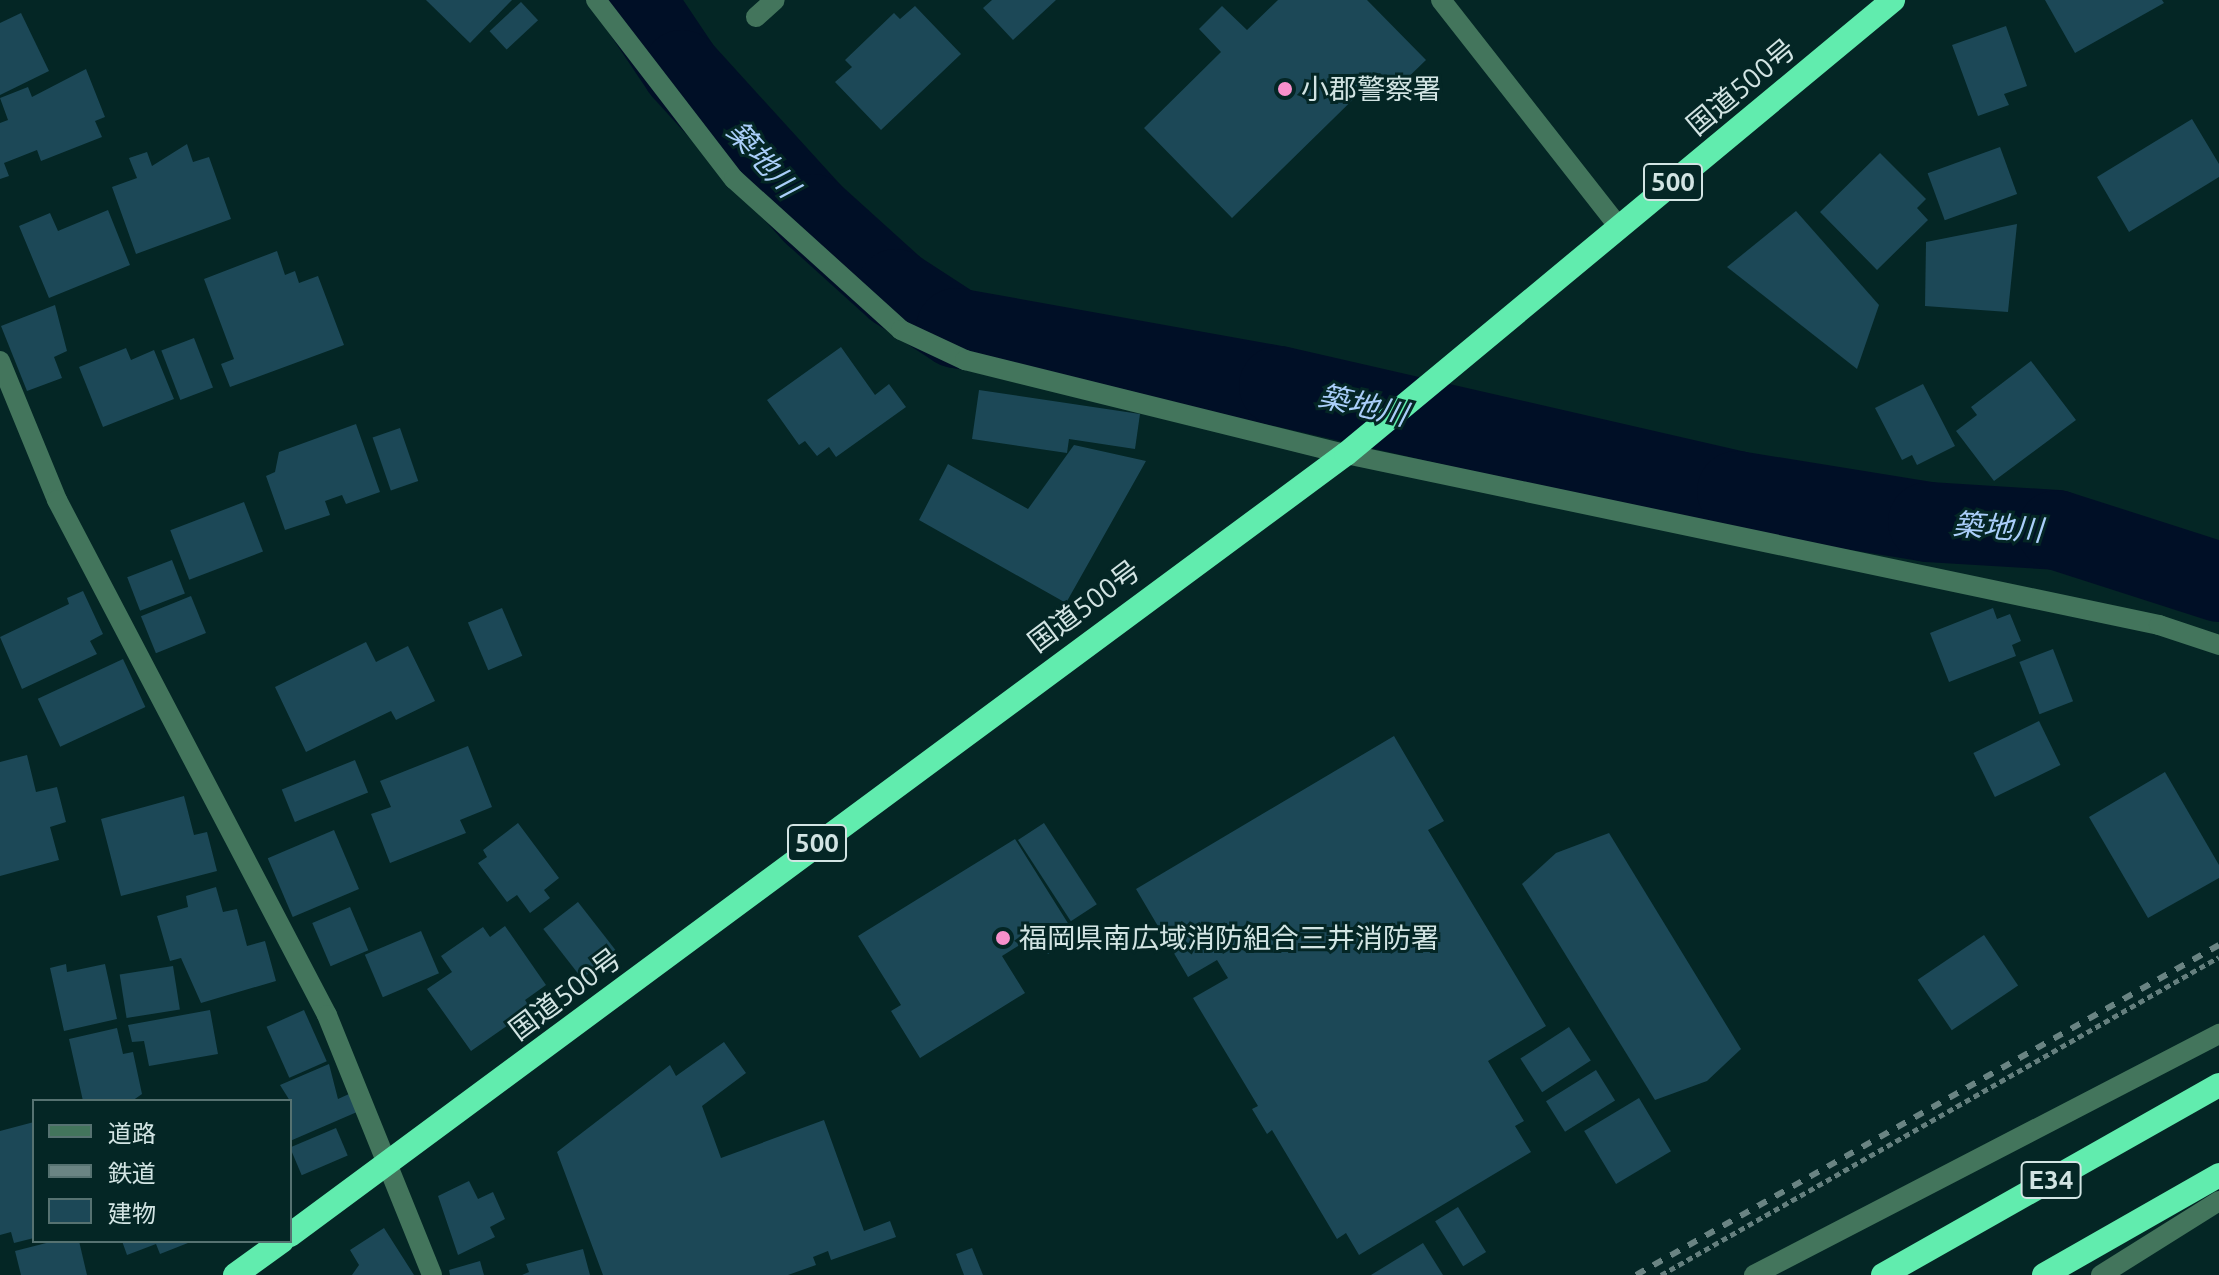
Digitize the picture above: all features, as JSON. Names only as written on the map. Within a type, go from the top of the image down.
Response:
[{"type":"highway","name":"国道500号","points":[[292,1234],[1264,509],[1346,454],[1893,0]]},
{"type":"highway","name":"E34","points":[[1883,1275],[2219,1085]]},
{"type":"highway","points":[[2044,1275],[2219,1175]]},
{"type":"highway","points":[[235,1275],[279,1243]]},
{"type":"street","points":[[596,0],[734,179],[901,330],[965,360],[1346,454],[2159,625],[2219,645]]},
{"type":"street","points":[[756,17],[775,0]]},
{"type":"street","points":[[1441,0],[1619,227]]},
{"type":"street","points":[[0,361],[57,500],[327,1015],[391,1162],[432,1275]]},
{"type":"street","points":[[1754,1275],[2219,1034]]},
{"type":"street","points":[[2101,1275],[2219,1201]]},
{"type":"path","points":[[1661,1275],[2219,957]]},
{"type":"building","points":[[426,0],[512,0],[470,43]]},
{"type":"building","points":[[992,0],[1056,0],[1013,40],[983,8]]},
{"type":"building","points":[[1278,0],[1367,0],[1426,60],[1396,89],[1380,73],[1232,218],[1144,128],[1221,52],[1199,29],[1222,6],[1247,30]]},
{"type":"building","points":[[2045,0],[2162,0],[2164,3],[2075,53]]},
{"type":"building","points":[[521,2],[538,20],[507,50],[490,31]]},
{"type":"building","points":[[915,6],[961,54],[881,130],[835,82],[852,67],[845,60],[894,13],[900,19]]},
{"type":"building","points":[[21,13],[49,71],[0,95],[0,23]]},
{"type":"building","points":[[2006,26],[2027,86],[2004,94],[2009,105],[1978,116],[1952,45]]},
{"type":"building","points":[[86,69],[105,117],[95,121],[102,137],[41,161],[37,150],[4,163],[9,176],[0,179],[0,123],[8,120],[0,98],[28,87],[32,97]]},
{"type":"building","points":[[2192,119],[2219,164],[2219,177],[2129,232],[2097,177]]},
{"type":"building","points":[[187,144],[193,162],[209,157],[231,219],[136,254],[112,187],[137,178],[129,158],[147,152],[152,166]]},
{"type":"building","points":[[2000,147],[2017,194],[1945,220],[1928,173]]},
{"type":"building","points":[[1880,153],[1926,199],[1917,208],[1928,220],[1877,270],[1820,212]]},
{"type":"building","points":[[108,210],[130,265],[49,298],[19,226],[50,213],[58,231]]},
{"type":"building","points":[[1796,211],[1879,305],[1857,369],[1727,267]]},
{"type":"building","points":[[2017,224],[2008,312],[1925,306],[1926,242]]},
{"type":"building","points":[[277,251],[285,275],[295,271],[299,283],[318,276],[344,345],[230,387],[221,364],[234,359],[204,279]]},
{"type":"building","points":[[55,305],[67,351],[54,357],[62,378],[27,391],[1,326]]},
{"type":"building","points":[[194,338],[213,387],[180,400],[161,351]]},
{"type":"building","points":[[841,347],[875,395],[889,384],[906,407],[836,457],[829,447],[817,456],[805,441],[799,445],[767,400]]},
{"type":"building","points":[[126,348],[131,360],[154,350],[174,399],[103,427],[79,367]]},
{"type":"building","points":[[2031,361],[2076,420],[1994,481],[1956,431],[1977,415],[1971,407]]},
{"type":"building","points":[[1923,384],[1955,446],[1917,465],[1912,455],[1902,460],[1875,408]]},
{"type":"building","points":[[979,390],[1140,414],[1135,449],[1069,439],[1067,453],[972,439]]},
{"type":"building","points":[[356,424],[380,492],[346,504],[342,495],[325,501],[330,515],[285,530],[266,476],[275,472],[279,452]]},
{"type":"building","points":[[400,428],[418,481],[391,490],[373,437]]},
{"type":"building","points":[[1074,445],[1146,461],[1066,603],[919,520],[948,464],[1028,509]]},
{"type":"building","points":[[244,502],[263,551],[189,580],[170,530]]},
{"type":"building","points":[[172,560],[185,594],[140,611],[127,577]]},
{"type":"building","points":[[83,591],[103,634],[90,641],[97,654],[22,689],[0,637],[69,604],[67,598]]},
{"type":"building","points":[[191,596],[206,633],[156,653],[141,616]]},
{"type":"building","points":[[502,608],[522,656],[488,670],[468,622]]},
{"type":"building","points":[[1993,608],[1997,619],[2010,614],[2021,641],[2012,645],[2016,656],[1949,682],[1930,633]]},
{"type":"building","points":[[366,642],[376,662],[408,646],[435,701],[396,720],[391,711],[306,752],[275,687]]},
{"type":"building","points":[[2053,649],[2073,701],[2039,714],[2019,662]]},
{"type":"building","points":[[123,659],[145,707],[60,747],[38,699]]},
{"type":"building","points":[[2039,721],[2060,765],[1995,797],[1973,753]]},
{"type":"building","points":[[1394,736],[1444,821],[1428,830],[1546,1026],[1488,1061],[1524,1121],[1515,1126],[1531,1152],[1359,1255],[1346,1233],[1337,1239],[1272,1130],[1267,1134],[1252,1109],[1258,1106],[1193,998],[1228,978],[1217,960],[1188,977],[1136,889]]},
{"type":"building","points":[[468,746],[492,807],[460,820],[466,833],[390,863],[371,814],[391,807],[380,781]]},
{"type":"building","points":[[27,755],[36,792],[57,787],[66,822],[50,827],[59,860],[0,876],[0,762]]},
{"type":"building","points":[[355,760],[368,792],[295,822],[282,790]]},
{"type":"building","points":[[2165,772],[2219,865],[2219,878],[2148,918],[2089,817]]},
{"type":"building","points":[[184,796],[194,835],[207,832],[217,871],[121,896],[101,819]]},
{"type":"building","points":[[518,823],[559,878],[544,890],[550,898],[530,913],[517,895],[507,902],[478,863],[487,857],[483,850]]},
{"type":"building","points":[[1044,823],[1097,904],[1071,921],[1018,840]]},
{"type":"building","points":[[334,830],[359,889],[293,917],[268,858]]},
{"type":"building","points":[[1609,833],[1741,1049],[1707,1081],[1655,1100],[1522,884],[1556,853]]},
{"type":"building","points":[[1015,839],[1076,936],[1048,954],[1036,935],[1002,956],[1025,993],[920,1058],[891,1011],[901,1005],[858,936]]},
{"type":"building","points":[[216,887],[223,912],[237,909],[247,946],[265,941],[276,981],[201,1003],[181,958],[170,961],[157,916],[188,907],[186,896]]},
{"type":"building","points":[[578,902],[617,952],[582,979],[543,929]]},
{"type":"building","points":[[350,907],[368,950],[331,966],[312,923]]},
{"type":"building","points":[[505,926],[546,985],[525,1000],[531,1009],[471,1051],[427,989],[452,972],[441,956],[483,927],[490,937]]},
{"type":"building","points":[[421,931],[439,973],[383,997],[365,955]]},
{"type":"building","points":[[1984,935],[2018,986],[1952,1030],[1918,980]]},
{"type":"building","points":[[66,964],[67,972],[105,964],[117,1019],[64,1031],[50,968]]},
{"type":"building","points":[[173,966],[180,1009],[127,1018],[120,974]]},
{"type":"building","points":[[210,1010],[218,1054],[149,1066],[144,1041],[132,1042],[128,1025]]},
{"type":"building","points":[[304,1010],[327,1061],[289,1078],[267,1027]]},
{"type":"building","points":[[1569,1027],[1591,1061],[1542,1092],[1520,1059]]},
{"type":"building","points":[[117,1028],[123,1054],[133,1052],[142,1094],[135,1099],[83,1099],[69,1039]]},
{"type":"building","points":[[724,1042],[746,1073],[702,1106],[721,1158],[824,1120],[864,1231],[890,1221],[896,1237],[831,1260],[828,1251],[813,1257],[816,1265],[788,1275],[603,1275],[557,1152],[670,1065],[676,1076]]},
{"type":"building","points":[[329,1064],[338,1099],[349,1094],[357,1112],[292,1140],[292,1099],[289,1099],[280,1085]]},
{"type":"building","points":[[1596,1070],[1615,1101],[1565,1132],[1546,1101]]},
{"type":"building","points":[[1639,1098],[1671,1151],[1616,1184],[1584,1131]]},
{"type":"building","points":[[32,1123],[32,1238],[14,1243],[11,1232],[0,1235],[0,1131]]},
{"type":"building","points":[[336,1128],[348,1156],[302,1175],[292,1147]]},
{"type":"building","points":[[469,1181],[478,1199],[493,1192],[505,1219],[490,1227],[495,1237],[458,1255],[438,1196]]},
{"type":"building","points":[[1458,1207],[1486,1252],[1463,1266],[1435,1221]]},
{"type":"building","points":[[384,1228],[414,1275],[352,1275],[359,1265],[350,1250]]},
{"type":"building","points":[[46,1243],[79,1243],[87,1275],[21,1275],[15,1251]]},
{"type":"building","points":[[123,1243],[188,1243],[160,1254],[156,1244],[127,1255]]},
{"type":"building","points":[[1423,1243],[1443,1275],[1371,1275]]},
{"type":"building","points":[[972,1248],[983,1275],[964,1275],[956,1254]]},
{"type":"building","points":[[583,1249],[590,1275],[522,1275],[529,1272],[526,1264]]},
{"type":"building","points":[[480,1261],[484,1275],[450,1275],[449,1270]]},
{"type":"waterway","name":"築地川","points":[[635,0],[682,70],[813,214],[896,289],[956,328],[1279,386],[1737,491],[1928,522],[2057,530],[2219,582]]},
{"type":"railway","points":[[1636,1275],[2219,945]]},
{"type":"place","name":"小郡警察署","points":[[1285,89]]},
{"type":"place","name":"福岡県南広域消防組合三井消防署","points":[[1003,938]]}]
